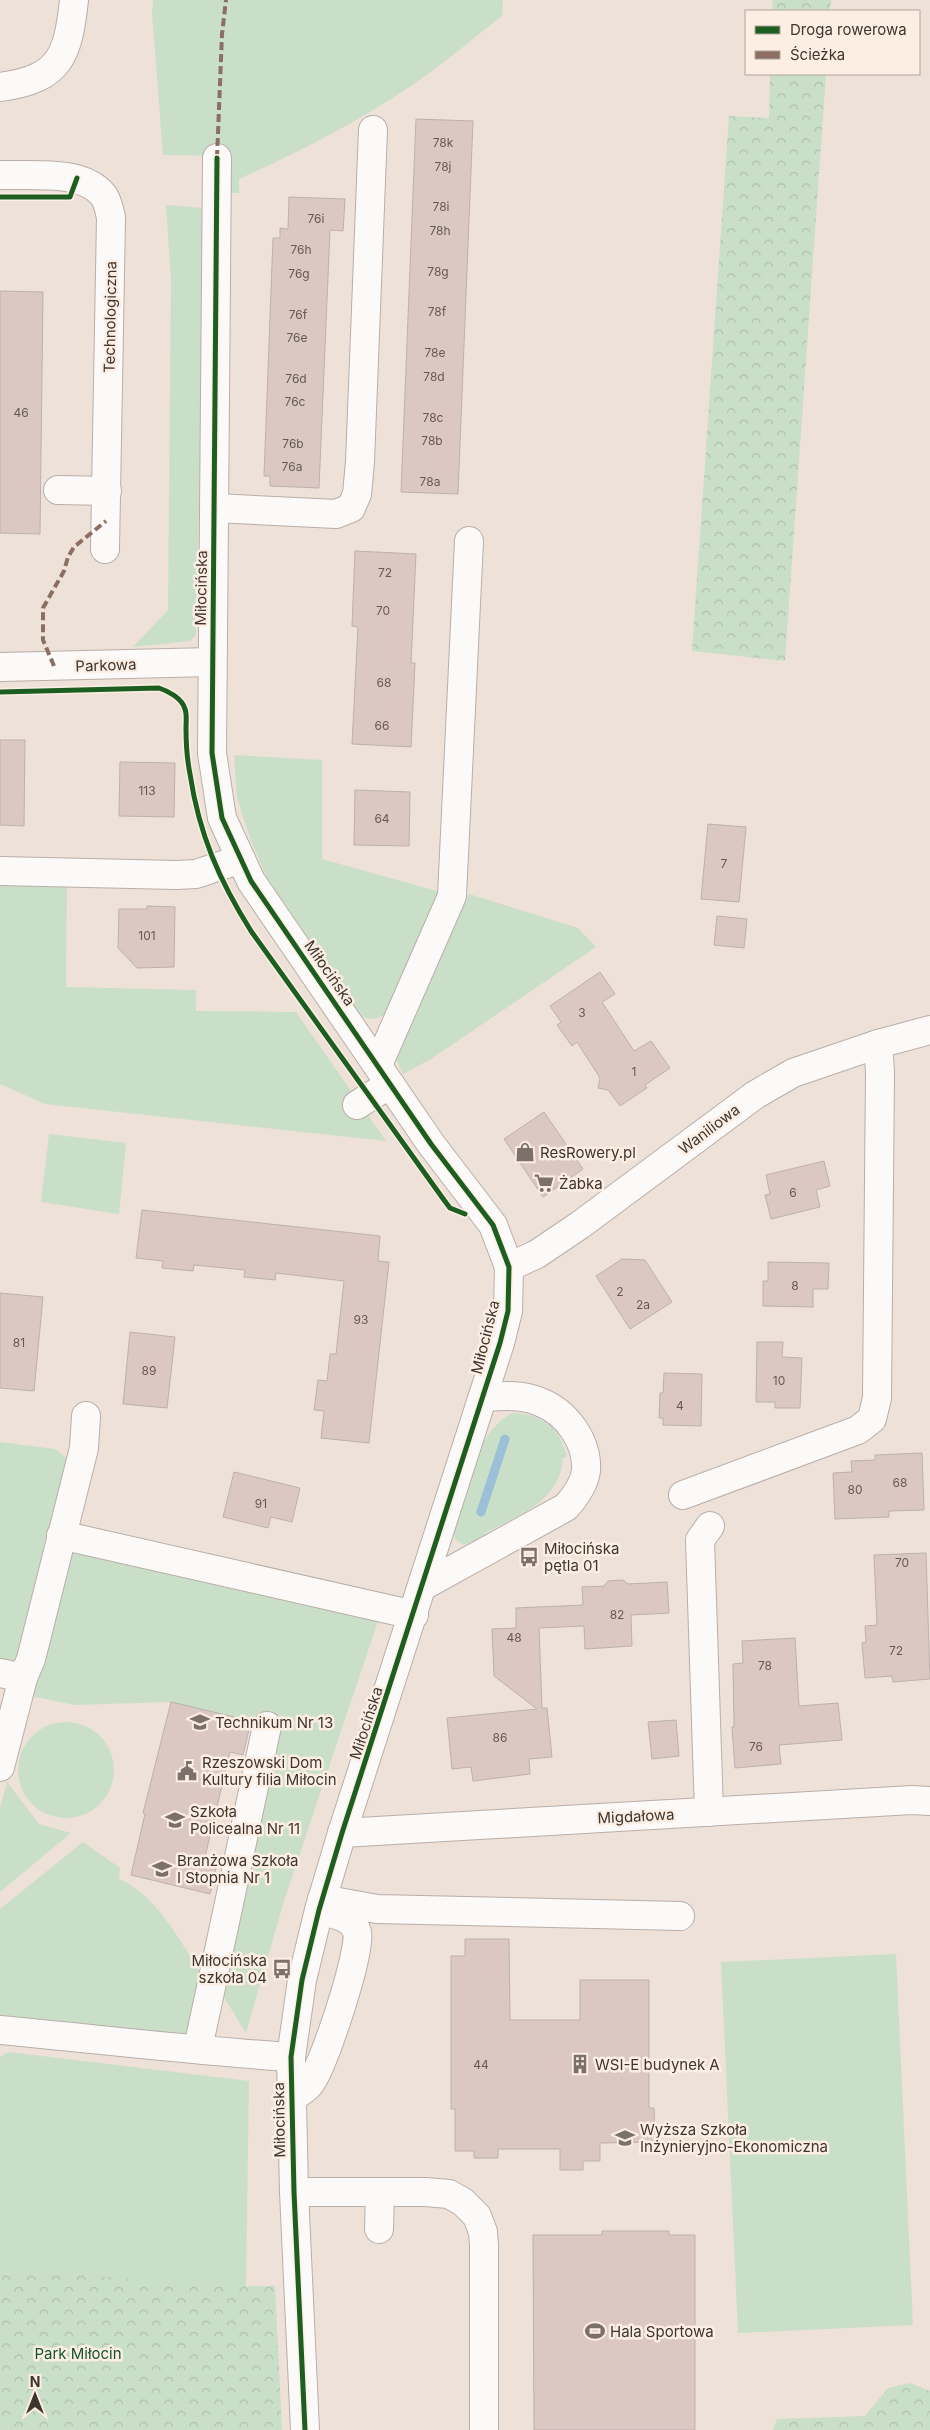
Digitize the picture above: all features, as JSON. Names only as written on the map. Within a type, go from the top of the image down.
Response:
[{"type":"street","points":[[0,88],[33,79],[54,65],[65,51],[70,33],[74,0]]},
{"type":"street","points":[[215,508],[336,514],[351,508],[357,494],[360,462],[373,130]]},
{"type":"street","name":"Miłocińska","points":[[217,158],[212,662],[214,762],[222,818],[251,882],[431,1144],[493,1226],[509,1266],[508,1311],[414,1615],[342,1833],[321,1904],[302,1980],[291,2057],[291,2098],[305,2430]]},
{"type":"street","name":"Technologiczna","points":[[0,175],[77,178],[103,194],[108,205],[111,217],[105,549]]},
{"type":"street","points":[[58,490],[107,491]]},
{"type":"street","points":[[357,1105],[384,1075],[452,896],[469,541]]},
{"type":"street","name":"Parkowa","points":[[0,667],[212,662]]},
{"type":"street","points":[[0,871],[176,875],[196,874],[241,860]]},
{"type":"street","name":"Waniliowa","points":[[509,1266],[537,1254],[580,1226],[755,1094],[793,1073],[878,1044],[930,1030]]},
{"type":"street","points":[[683,1495],[858,1430],[872,1420],[877,1398],[880,1072],[878,1044]]},
{"type":"street","points":[[423,1586],[566,1507],[579,1492],[586,1471],[583,1448],[572,1426],[557,1409],[538,1401],[516,1396],[483,1396]]},
{"type":"street","points":[[0,1767],[12,1676],[31,1659],[84,1448],[86,1416]]},
{"type":"street","points":[[709,1812],[700,1540],[710,1526]]},
{"type":"street","points":[[61,1535],[414,1615]]},
{"type":"street","points":[[198,2048],[267,1726]]},
{"type":"street","name":"Migdałowa","points":[[342,1833],[912,1800],[930,1801]]},
{"type":"street","points":[[321,1904],[377,1909],[680,1916]]},
{"type":"street","points":[[291,2098],[309,2086],[321,2066],[344,1994],[358,1940],[357,1931],[352,1922],[321,1904]]},
{"type":"street","points":[[0,2030],[198,2048],[241,2054],[291,2057]]},
{"type":"street","points":[[294,2192],[448,2194],[463,2202],[476,2216],[480,2224],[484,2245],[484,2430]]},
{"type":"street","points":[[379,2229],[380,2192]]},
{"type":"green space","points":[[153,0],[503,0],[502,16],[414,84],[372,111],[329,135],[239,179],[239,193],[224,193],[223,156],[163,155],[152,12]]},
{"type":"green space","points":[[773,0],[831,0],[830,10],[772,10]]},
{"type":"green space","points":[[770,75],[826,75],[785,661],[692,651],[729,116],[769,118]]},
{"type":"green space","points":[[166,205],[203,208],[206,218],[196,635],[190,641],[133,647],[168,610],[171,279]]},
{"type":"green space","points":[[234,755],[322,760],[322,859],[444,893],[394,1006],[383,1015],[372,1019],[362,1017],[267,878],[251,841],[237,798]]},
{"type":"green space","points":[[0,881],[67,883],[66,987],[196,990],[196,1011],[296,1012],[386,1141],[45,1104],[0,1084]]},
{"type":"green space","points":[[469,894],[578,928],[596,947],[431,1059],[403,1074],[396,1058]]},
{"type":"green space","points":[[49,1134],[126,1143],[119,1214],[41,1202]]},
{"type":"green space","points":[[513,1413],[533,1416],[549,1425],[560,1438],[567,1457],[563,1458],[560,1473],[554,1486],[536,1505],[485,1533],[486,1536],[464,1545],[455,1539],[453,1530],[473,1464],[489,1433],[500,1421]]},
{"type":"green space","points":[[0,1442],[55,1449],[68,1459],[22,1655],[6,1666],[0,1665]]},
{"type":"green space","points":[[75,1551],[378,1621],[284,1901],[246,2033],[220,1991],[280,1728],[170,1702],[75,1705],[31,1696],[63,1559]]},
{"type":"green space","points":[[66,1722],[84,1726],[100,1736],[110,1752],[114,1770],[110,1788],[100,1804],[84,1814],[66,1818],[48,1814],[32,1804],[22,1788],[18,1770],[22,1752],[32,1736],[48,1726]]},
{"type":"green space","points":[[7,1782],[39,1824],[71,1833],[0,1892],[0,1808]]},
{"type":"green space","points":[[83,1842],[120,1868],[119,1879],[133,1886],[157,1908],[204,1978],[193,2029],[182,2036],[0,2015],[0,1909]]},
{"type":"green space","points":[[896,1954],[913,2325],[738,2333],[721,1962]]},
{"type":"green space","points":[[9,2052],[249,2081],[246,2286],[211,2286],[209,2312],[0,2268],[0,2057]]},
{"type":"green space","name":"Park Miłocin","points":[[0,2268],[211,2286],[275,2286],[282,2430],[0,2430]]},
{"type":"green space","points":[[910,2383],[930,2391],[930,2430],[773,2430],[777,2419],[865,2416],[888,2388]]},
{"type":"building","points":[[416,119],[473,121],[458,494],[401,492]]},
{"type":"building","points":[[289,197],[345,199],[343,231],[330,230],[319,488],[270,486],[270,476],[264,476],[273,238],[280,238],[280,228],[288,229]]},
{"type":"building","points":[[0,291],[43,292],[40,534],[0,533]]},
{"type":"building","points":[[355,551],[416,554],[411,663],[415,663],[411,747],[352,744],[358,627],[352,626]]},
{"type":"building","points":[[0,740],[25,740],[24,826],[0,825]]},
{"type":"building","points":[[120,762],[175,763],[174,817],[119,816]]},
{"type":"building","points":[[355,790],[410,792],[409,846],[354,845]]},
{"type":"building","points":[[708,824],[746,827],[739,902],[701,899]]},
{"type":"building","points":[[147,906],[175,907],[174,967],[137,968],[118,948],[119,909],[147,909]]},
{"type":"building","points":[[717,916],[747,919],[744,948],[714,945]]},
{"type":"building","points":[[600,972],[615,994],[602,1002],[634,1051],[651,1041],[670,1068],[645,1085],[647,1088],[620,1106],[608,1090],[598,1088],[600,1078],[577,1042],[572,1046],[557,1025],[561,1022],[550,1006]]},
{"type":"building","points":[[544,1112],[583,1169],[543,1197],[504,1139]]},
{"type":"building","points":[[824,1161],[830,1186],[816,1190],[820,1207],[771,1219],[765,1195],[770,1194],[766,1175]]},
{"type":"building","points":[[142,1210],[380,1236],[378,1261],[389,1262],[369,1443],[321,1438],[324,1411],[314,1410],[318,1380],[327,1381],[330,1354],[336,1354],[344,1281],[276,1273],[275,1280],[244,1277],[245,1270],[194,1265],[193,1271],[162,1268],[163,1261],[136,1258]]},
{"type":"building","points":[[622,1259],[645,1260],[672,1302],[630,1329],[596,1276]]},
{"type":"building","points":[[768,1262],[829,1263],[828,1289],[813,1289],[813,1307],[763,1306],[763,1281],[768,1281]]},
{"type":"building","points":[[0,1293],[43,1297],[34,1391],[0,1388]]},
{"type":"building","points":[[130,1332],[175,1337],[167,1408],[123,1404]]},
{"type":"building","points":[[757,1342],[783,1342],[782,1357],[802,1358],[800,1408],[775,1408],[775,1402],[756,1402]]},
{"type":"building","points":[[664,1373],[702,1374],[701,1426],[663,1425],[663,1418],[659,1418],[660,1393],[663,1393]]},
{"type":"building","points":[[922,1453],[924,1510],[889,1511],[889,1517],[835,1519],[833,1473],[852,1472],[851,1461],[875,1460],[875,1455]]},
{"type":"building","points":[[234,1472],[300,1488],[292,1522],[271,1517],[268,1528],[223,1517]]},
{"type":"building","points":[[926,1553],[930,1679],[893,1682],[892,1676],[865,1678],[862,1643],[866,1642],[865,1626],[877,1625],[874,1555]]},
{"type":"building","points":[[623,1580],[628,1584],[667,1582],[669,1613],[631,1615],[632,1646],[585,1649],[584,1626],[539,1628],[542,1708],[547,1708],[552,1757],[529,1759],[530,1774],[473,1781],[471,1767],[452,1769],[447,1718],[537,1709],[494,1676],[492,1629],[516,1628],[516,1608],[583,1605],[582,1587],[604,1586],[608,1581]]},
{"type":"building","points":[[795,1638],[799,1706],[838,1703],[842,1740],[779,1745],[781,1764],[735,1768],[732,1727],[734,1727],[733,1664],[743,1663],[742,1641]]},
{"type":"building","points":[[171,1702],[251,1721],[243,1755],[230,1752],[205,1857],[218,1860],[210,1894],[131,1875],[145,1814],[143,1813]]},
{"type":"building","points":[[676,1720],[679,1756],[652,1759],[648,1722]]},
{"type":"building","name":"WSI-E budynek A","points":[[465,1939],[509,1939],[510,2020],[580,2020],[580,1980],[649,1980],[649,2108],[654,2108],[655,2142],[600,2143],[600,2161],[583,2161],[583,2170],[560,2170],[560,2149],[498,2149],[498,2158],[474,2158],[474,2151],[455,2151],[455,2109],[451,2109],[451,1956],[465,1956]]},
{"type":"building","name":"Hala Sportowa","points":[[602,2231],[669,2231],[669,2235],[695,2235],[695,2430],[534,2430],[533,2235],[602,2235]]},
{"type":"waterway","points":[[481,1512],[505,1439]]},
{"type":"marked path","points":[[217,158],[222,34],[226,0]]},
{"type":"marked path","points":[[54,666],[43,640],[43,608],[64,571],[68,557],[74,547],[106,521]]},
{"type":"cycle path","points":[[217,158],[212,753],[222,818],[251,881],[431,1144],[493,1225],[509,1267],[508,1311],[500,1343],[342,1833],[319,1910],[302,1980],[291,2057],[294,2192],[305,2430]]},
{"type":"cycle path","points":[[0,197],[70,197],[77,178]]},
{"type":"cycle path","points":[[0,692],[159,688],[178,698],[186,713],[188,763],[199,817],[212,856],[229,893],[251,931],[444,1200],[450,1208],[465,1214]]},
{"type":"place","name":"ResRowery.pl","points":[[525,1152]]},
{"type":"place","name":"Żabka","points":[[544,1183]]},
{"type":"place","name":"Miłocińska pętla 01","points":[[529,1557]]},
{"type":"place","name":"Technikum Nr 13","points":[[200,1722]]},
{"type":"place","name":"Rzeszowski Dom Kultury filia Miłocin","points":[[187,1771]]},
{"type":"place","name":"Szkoła Policealna Nr 11","points":[[175,1820]]},
{"type":"place","name":"Branżowa Szkoła I Stopnia Nr 1","points":[[162,1869]]},
{"type":"place","name":"Miłocińska szkoła 04","points":[[282,1969]]},
{"type":"place","name":"WSI-E budynek A","points":[[580,2064]]},
{"type":"place","name":"Wyższa Szkoła Inżynieryjno-Ekonomiczna","points":[[625,2138]]},
{"type":"place","name":"Hala Sportowa","points":[[595,2331]]}]
